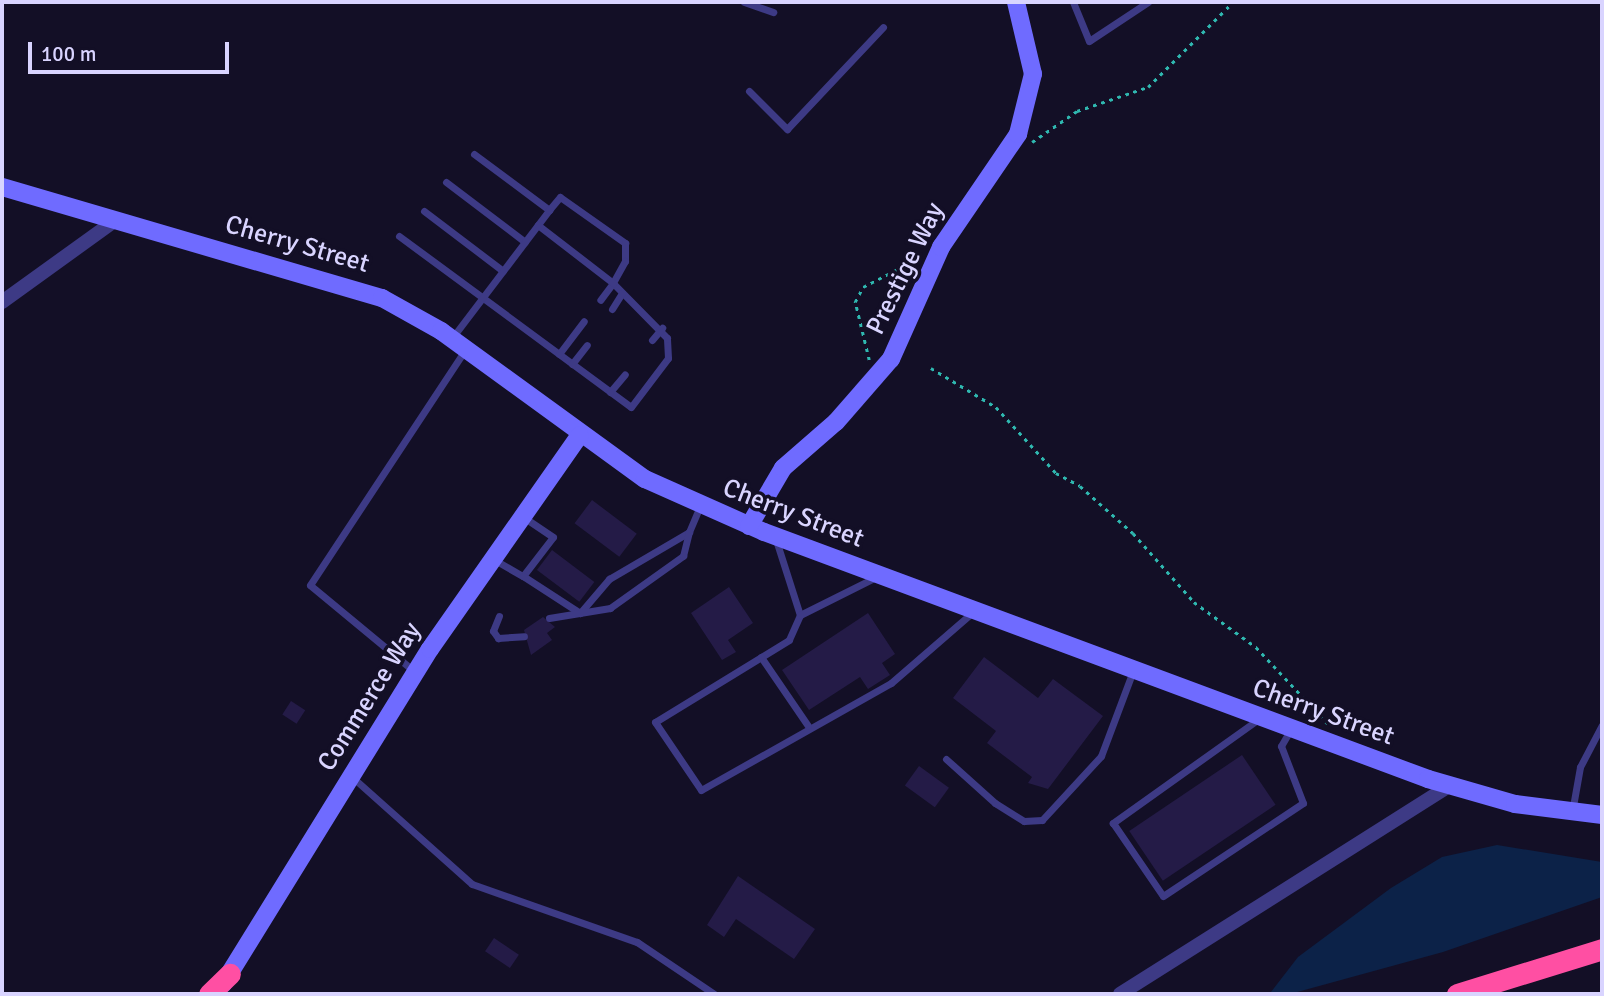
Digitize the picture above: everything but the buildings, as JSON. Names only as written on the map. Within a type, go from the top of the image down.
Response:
[{"type":"highway","points":[[1457,994],[1602,949]]},
{"type":"highway","points":[[209,994],[230,974]]},
{"type":"main road","name":"Prestige Way","points":[[749,526],[783,468],[874,381],[898,346],[941,247],[1011,146],[1034,75],[1016,2]]},
{"type":"main road","name":"Cherry Street","points":[[2,187],[113,222],[342,282],[458,344],[645,480],[749,526],[1449,786],[1572,813],[1602,815]]},
{"type":"main road","name":"Commerce Way","points":[[217,994],[416,673],[492,559],[580,435]]},
{"type":"street","points":[[2,302],[113,222]]},
{"type":"street","points":[[1120,994],[1449,786]]},
{"type":"lane","points":[[744,2],[773,12]]},
{"type":"lane","points":[[1073,2],[1089,41],[1148,2]]},
{"type":"lane","points":[[749,91],[787,129],[883,27]]},
{"type":"lane","points":[[474,154],[550,210]]},
{"type":"lane","points":[[446,182],[525,242]]},
{"type":"lane","points":[[416,673],[310,585],[458,344],[482,299],[560,197],[625,243],[625,261],[600,300]]},
{"type":"lane","points":[[424,211],[503,271]]},
{"type":"lane","points":[[399,236],[631,407],[668,358],[662,328],[613,283],[538,225]]},
{"type":"lane","points":[[612,309],[622,293]]},
{"type":"lane","points":[[559,354],[584,321]]},
{"type":"lane","points":[[652,340],[662,328]]},
{"type":"lane","points":[[572,364],[587,345]]},
{"type":"lane","points":[[611,392],[625,374]]},
{"type":"lane","points":[[549,618],[610,608],[683,556],[688,532],[701,506]]},
{"type":"lane","points":[[523,516],[552,537],[523,576]]},
{"type":"lane","points":[[580,613],[609,579],[688,532]]},
{"type":"lane","points":[[775,536],[800,615]]},
{"type":"lane","points":[[492,559],[580,613]]},
{"type":"lane","points":[[880,575],[800,615],[789,640],[655,722],[701,790],[808,726],[891,683],[975,610]]},
{"type":"lane","points":[[499,616],[493,631],[498,638],[524,636]]},
{"type":"lane","points":[[761,657],[808,726]]},
{"type":"lane","points":[[946,759],[995,803],[1024,821],[1042,820],[1101,756],[1133,670]]},
{"type":"lane","points":[[1260,717],[1113,823],[1163,895],[1303,803],[1281,746],[1291,729]]},
{"type":"lane","points":[[1572,813],[1580,767],[1602,724]]},
{"type":"lane","points":[[351,776],[472,884],[637,942],[714,994]]},
{"type":"path","points":[[1011,146],[1031,142],[1095,103],[1148,87],[1233,2]]},
{"type":"path","points":[[874,381],[857,318],[863,287],[941,247]]},
{"type":"path","points":[[931,368],[996,407],[1056,473],[1080,486],[1133,533],[1194,602],[1256,647],[1333,729]]},
{"type":"water","points":[[1497,845],[1602,862],[1602,897],[1443,952],[1290,994],[1271,992],[1298,957],[1391,888],[1442,857]]}]
